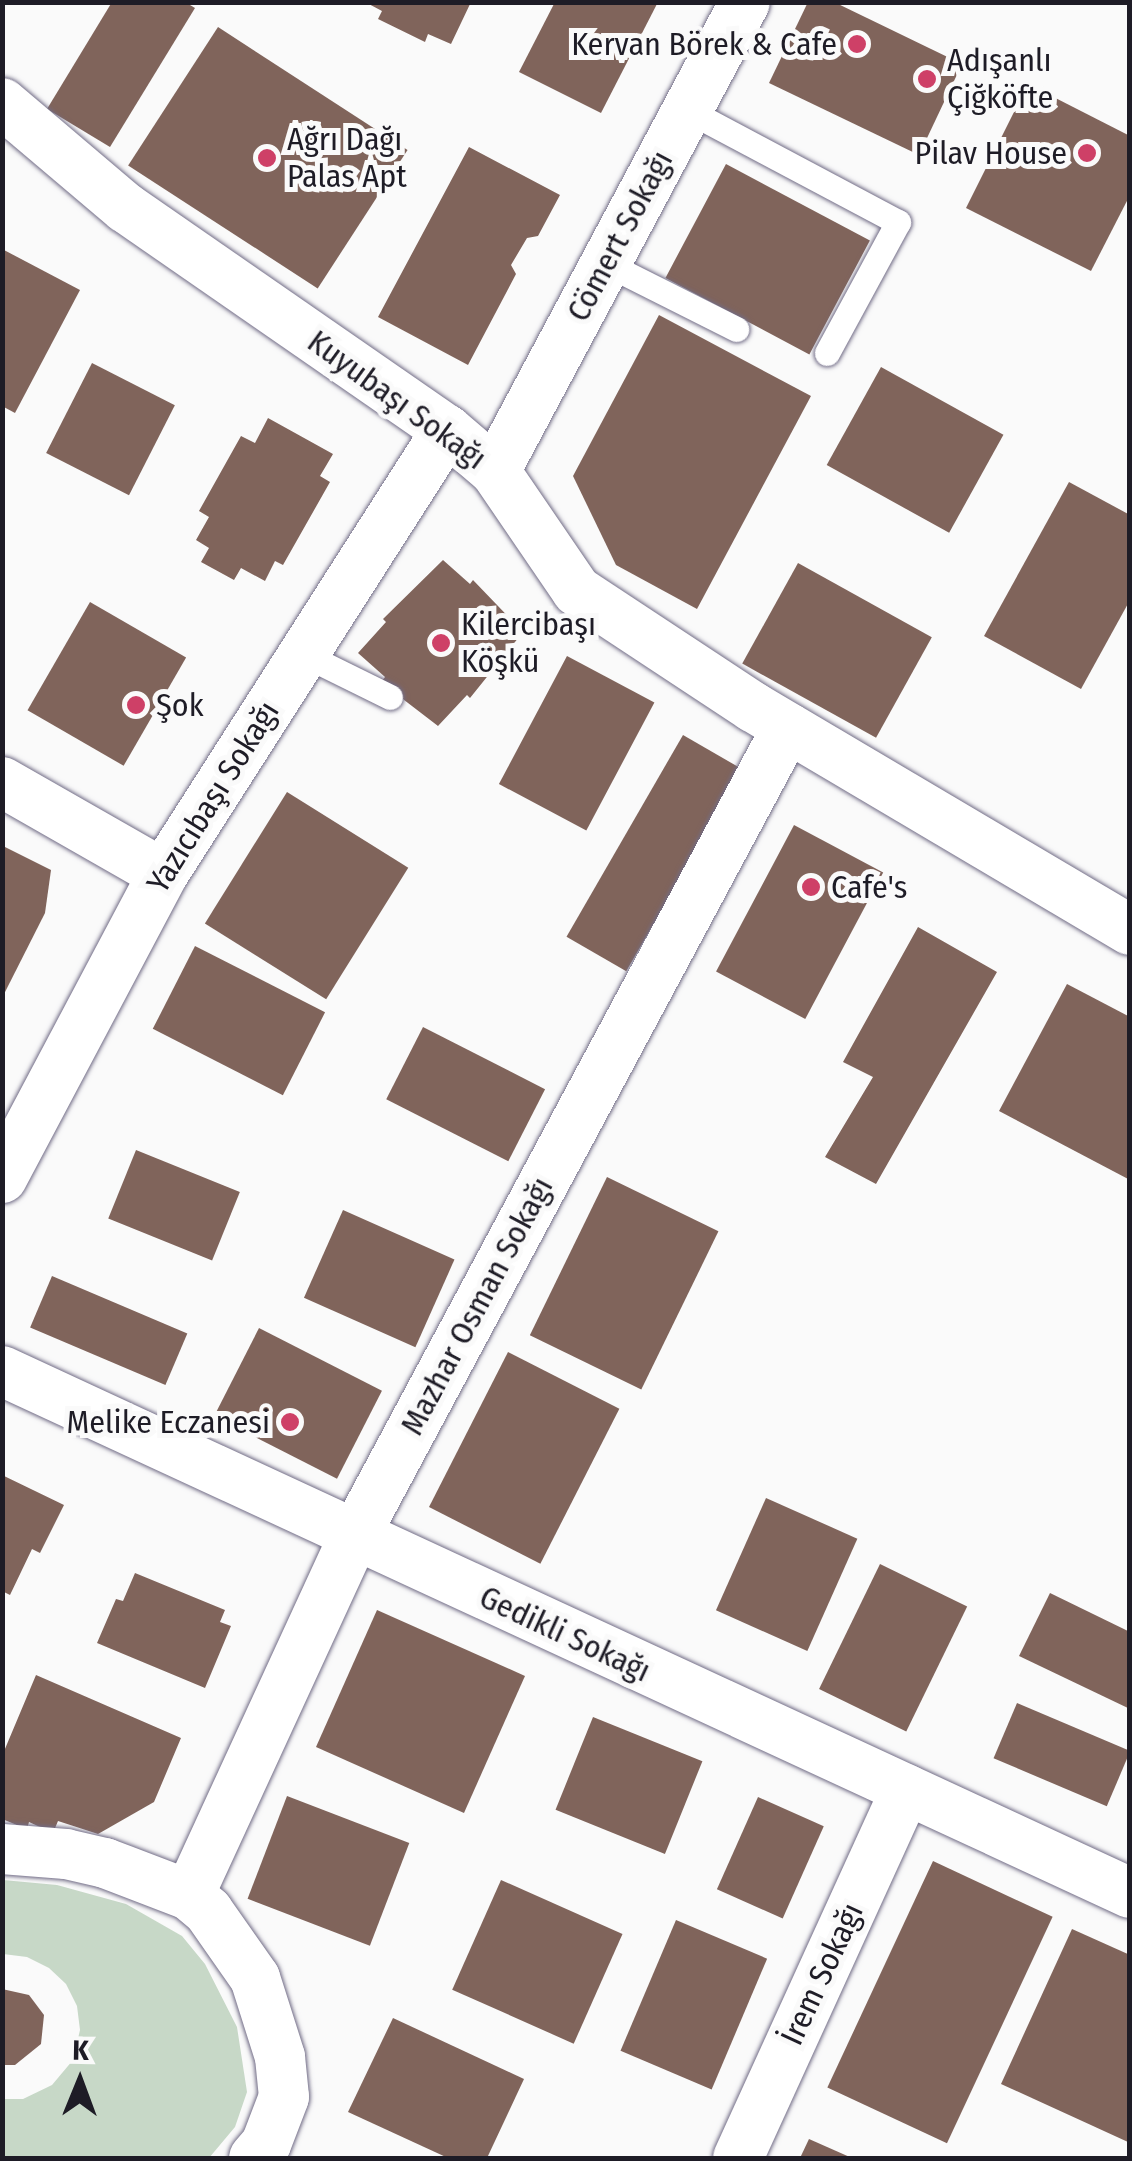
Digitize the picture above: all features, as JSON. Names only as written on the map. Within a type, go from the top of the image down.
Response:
[{"type":"street","name":"Cömert Sokağı","points":[[494,471],[746,2]]},
{"type":"street","name":"Kuyubaşı Sokağı","points":[[2,103],[126,208],[447,430],[494,471],[577,591],[787,728],[1130,930]]},
{"type":"street","name":"Yazıcıbaşı Sokağı","points":[[2,1178],[162,874],[447,430]]},
{"type":"street","name":"Mazhar Osman Sokağı","points":[[189,1895],[354,1537],[787,728]]},
{"type":"street","points":[[2,782],[162,874]]},
{"type":"street","name":"Gedikli Sokağı","points":[[2,1371],[1130,1893]]},
{"type":"street","name":"İrem Sokağı","points":[[738,2158],[906,1790]]},
{"type":"street","points":[[2,1849],[66,1854],[105,1863],[189,1895],[234,1943],[271,2016],[284,2098],[266,2144],[254,2158]]},
{"type":"lane","points":[[688,110],[898,222],[827,353]]},
{"type":"lane","points":[[605,264],[736,329]]},
{"type":"lane","points":[[303,654],[390,697]]},
{"type":"green space","points":[[3,1880],[57,1885],[126,1904],[182,1936],[205,1964],[237,2027],[247,2092],[235,2127],[209,2158],[3,2158],[3,2099],[23,2099],[52,2085],[73,2060],[80,2030],[77,2006],[66,1984],[49,1968],[27,1957],[3,1954]]},
{"type":"building","points":[[112,2],[185,2],[195,8],[110,147],[47,109]]},
{"type":"building","points":[[365,2],[471,2],[451,44],[428,34],[425,42],[378,19],[382,11]]},
{"type":"building","points":[[555,2],[658,2],[601,113],[519,72]]},
{"type":"building","points":[[808,2],[834,2],[962,64],[919,155],[769,83]]},
{"type":"building","name":"Ağrı Dağı Palas Apt","points":[[218,27],[408,150],[318,288],[128,165]]},
{"type":"building","points":[[1028,84],[1130,136],[1130,195],[1091,271],[966,208]]},
{"type":"building","points":[[469,147],[560,195],[538,236],[527,238],[511,265],[516,274],[468,365],[378,317]]},
{"type":"building","points":[[726,164],[870,241],[809,354],[665,278]]},
{"type":"building","points":[[4,250],[80,290],[15,413],[2,406]]},
{"type":"building","points":[[659,315],[811,396],[697,609],[616,565],[573,476]]},
{"type":"building","points":[[92,363],[175,405],[129,495],[46,453]]},
{"type":"building","points":[[881,367],[1003,435],[949,533],[827,465]]},
{"type":"building","points":[[268,418],[333,454],[320,476],[330,482],[283,565],[275,561],[265,581],[241,568],[234,580],[201,562],[209,548],[196,540],[209,517],[199,511],[241,436],[255,443]]},
{"type":"building","points":[[1069,482],[1130,515],[1130,600],[1081,689],[984,636]]},
{"type":"building","name":"Kilercibaşı Köşkü","points":[[443,560],[470,584],[473,580],[523,632],[470,698],[467,695],[438,726],[395,693],[382,681],[385,677],[358,653],[386,622],[383,619]]},
{"type":"building","points":[[798,563],[932,637],[876,738],[742,664]]},
{"type":"building","points":[[90,602],[186,658],[124,766],[28,710]]},
{"type":"building","points":[[567,656],[654,702],[586,831],[499,784]]},
{"type":"building","points":[[683,735],[743,770],[626,971],[566,937]]},
{"type":"building","points":[[287,792],[408,868],[326,999],[205,923]]},
{"type":"building","points":[[794,825],[883,872],[805,1019],[716,972]]},
{"type":"building","points":[[5,847],[51,870],[45,913],[2,998]]},
{"type":"building","points":[[918,927],[997,972],[876,1184],[825,1157],[873,1077],[843,1062]]},
{"type":"building","points":[[195,946],[325,1012],[283,1095],[153,1029]]},
{"type":"building","points":[[1067,984],[1130,1017],[1130,1180],[999,1111]]},
{"type":"building","points":[[423,1027],[545,1089],[508,1161],[386,1099]]},
{"type":"building","points":[[136,1150],[240,1192],[212,1261],[108,1219]]},
{"type":"building","points":[[607,1177],[718,1231],[641,1390],[530,1335]]},
{"type":"building","points":[[343,1210],[454,1260],[415,1347],[304,1298]]},
{"type":"building","points":[[52,1276],[187,1333],[165,1385],[30,1328]]},
{"type":"building","points":[[259,1328],[382,1391],[337,1479],[214,1416]]},
{"type":"building","points":[[508,1352],[619,1409],[540,1564],[429,1507]]},
{"type":"building","points":[[2,1475],[64,1505],[40,1553],[32,1549],[10,1595],[2,1591]]},
{"type":"building","points":[[766,1498],[857,1539],[807,1651],[716,1610]]},
{"type":"building","points":[[880,1564],[967,1607],[906,1731],[819,1689]]},
{"type":"building","points":[[135,1573],[225,1610],[220,1622],[231,1626],[205,1688],[97,1643],[116,1599],[123,1601]]},
{"type":"building","points":[[1050,1593],[1130,1632],[1130,1709],[1019,1656]]},
{"type":"building","points":[[377,1610],[525,1676],[464,1813],[316,1747]]},
{"type":"building","points":[[36,1675],[181,1738],[154,1802],[98,1834],[58,1821],[53,1833],[29,1822],[27,1829],[2,1819],[2,1756]]},
{"type":"building","points":[[1017,1703],[1130,1751],[1107,1806],[994,1758]]},
{"type":"building","points":[[593,1717],[702,1761],[665,1854],[556,1810]]},
{"type":"building","points":[[287,1796],[409,1843],[370,1946],[248,1899]]},
{"type":"building","points":[[758,1797],[824,1826],[783,1919],[717,1889]]},
{"type":"building","points":[[933,1861],[1053,1917],[947,2143],[827,2088]]},
{"type":"building","points":[[501,1880],[623,1934],[574,2044],[452,1990]]},
{"type":"building","points":[[676,1920],[767,1959],[712,2089],[621,2051]]},
{"type":"building","points":[[1072,1929],[1130,1955],[1128,2142],[1001,2084]]},
{"type":"building","points":[[2,1989],[29,1995],[44,2015],[41,2044],[15,2065],[2,2065]]},
{"type":"building","points":[[393,2018],[524,2079],[487,2158],[448,2158],[348,2112]]},
{"type":"building","points":[[809,2139],[852,2158],[800,2158]]},
{"type":"place","name":"Kervan Börek & Cafe","points":[[857,44]]},
{"type":"place","name":"Adışanlı Çiğköfte","points":[[927,79]]},
{"type":"place","name":"Pilav House","points":[[1087,153]]},
{"type":"place","name":"Ağrı Dağı Palas Apt","points":[[267,158]]},
{"type":"place","name":"Kilercibaşı Köşkü","points":[[441,643]]},
{"type":"place","name":"Şok","points":[[136,705]]},
{"type":"place","name":"Cafe's","points":[[811,887]]},
{"type":"place","name":"Melike Eczanesi","points":[[290,1422]]}]
